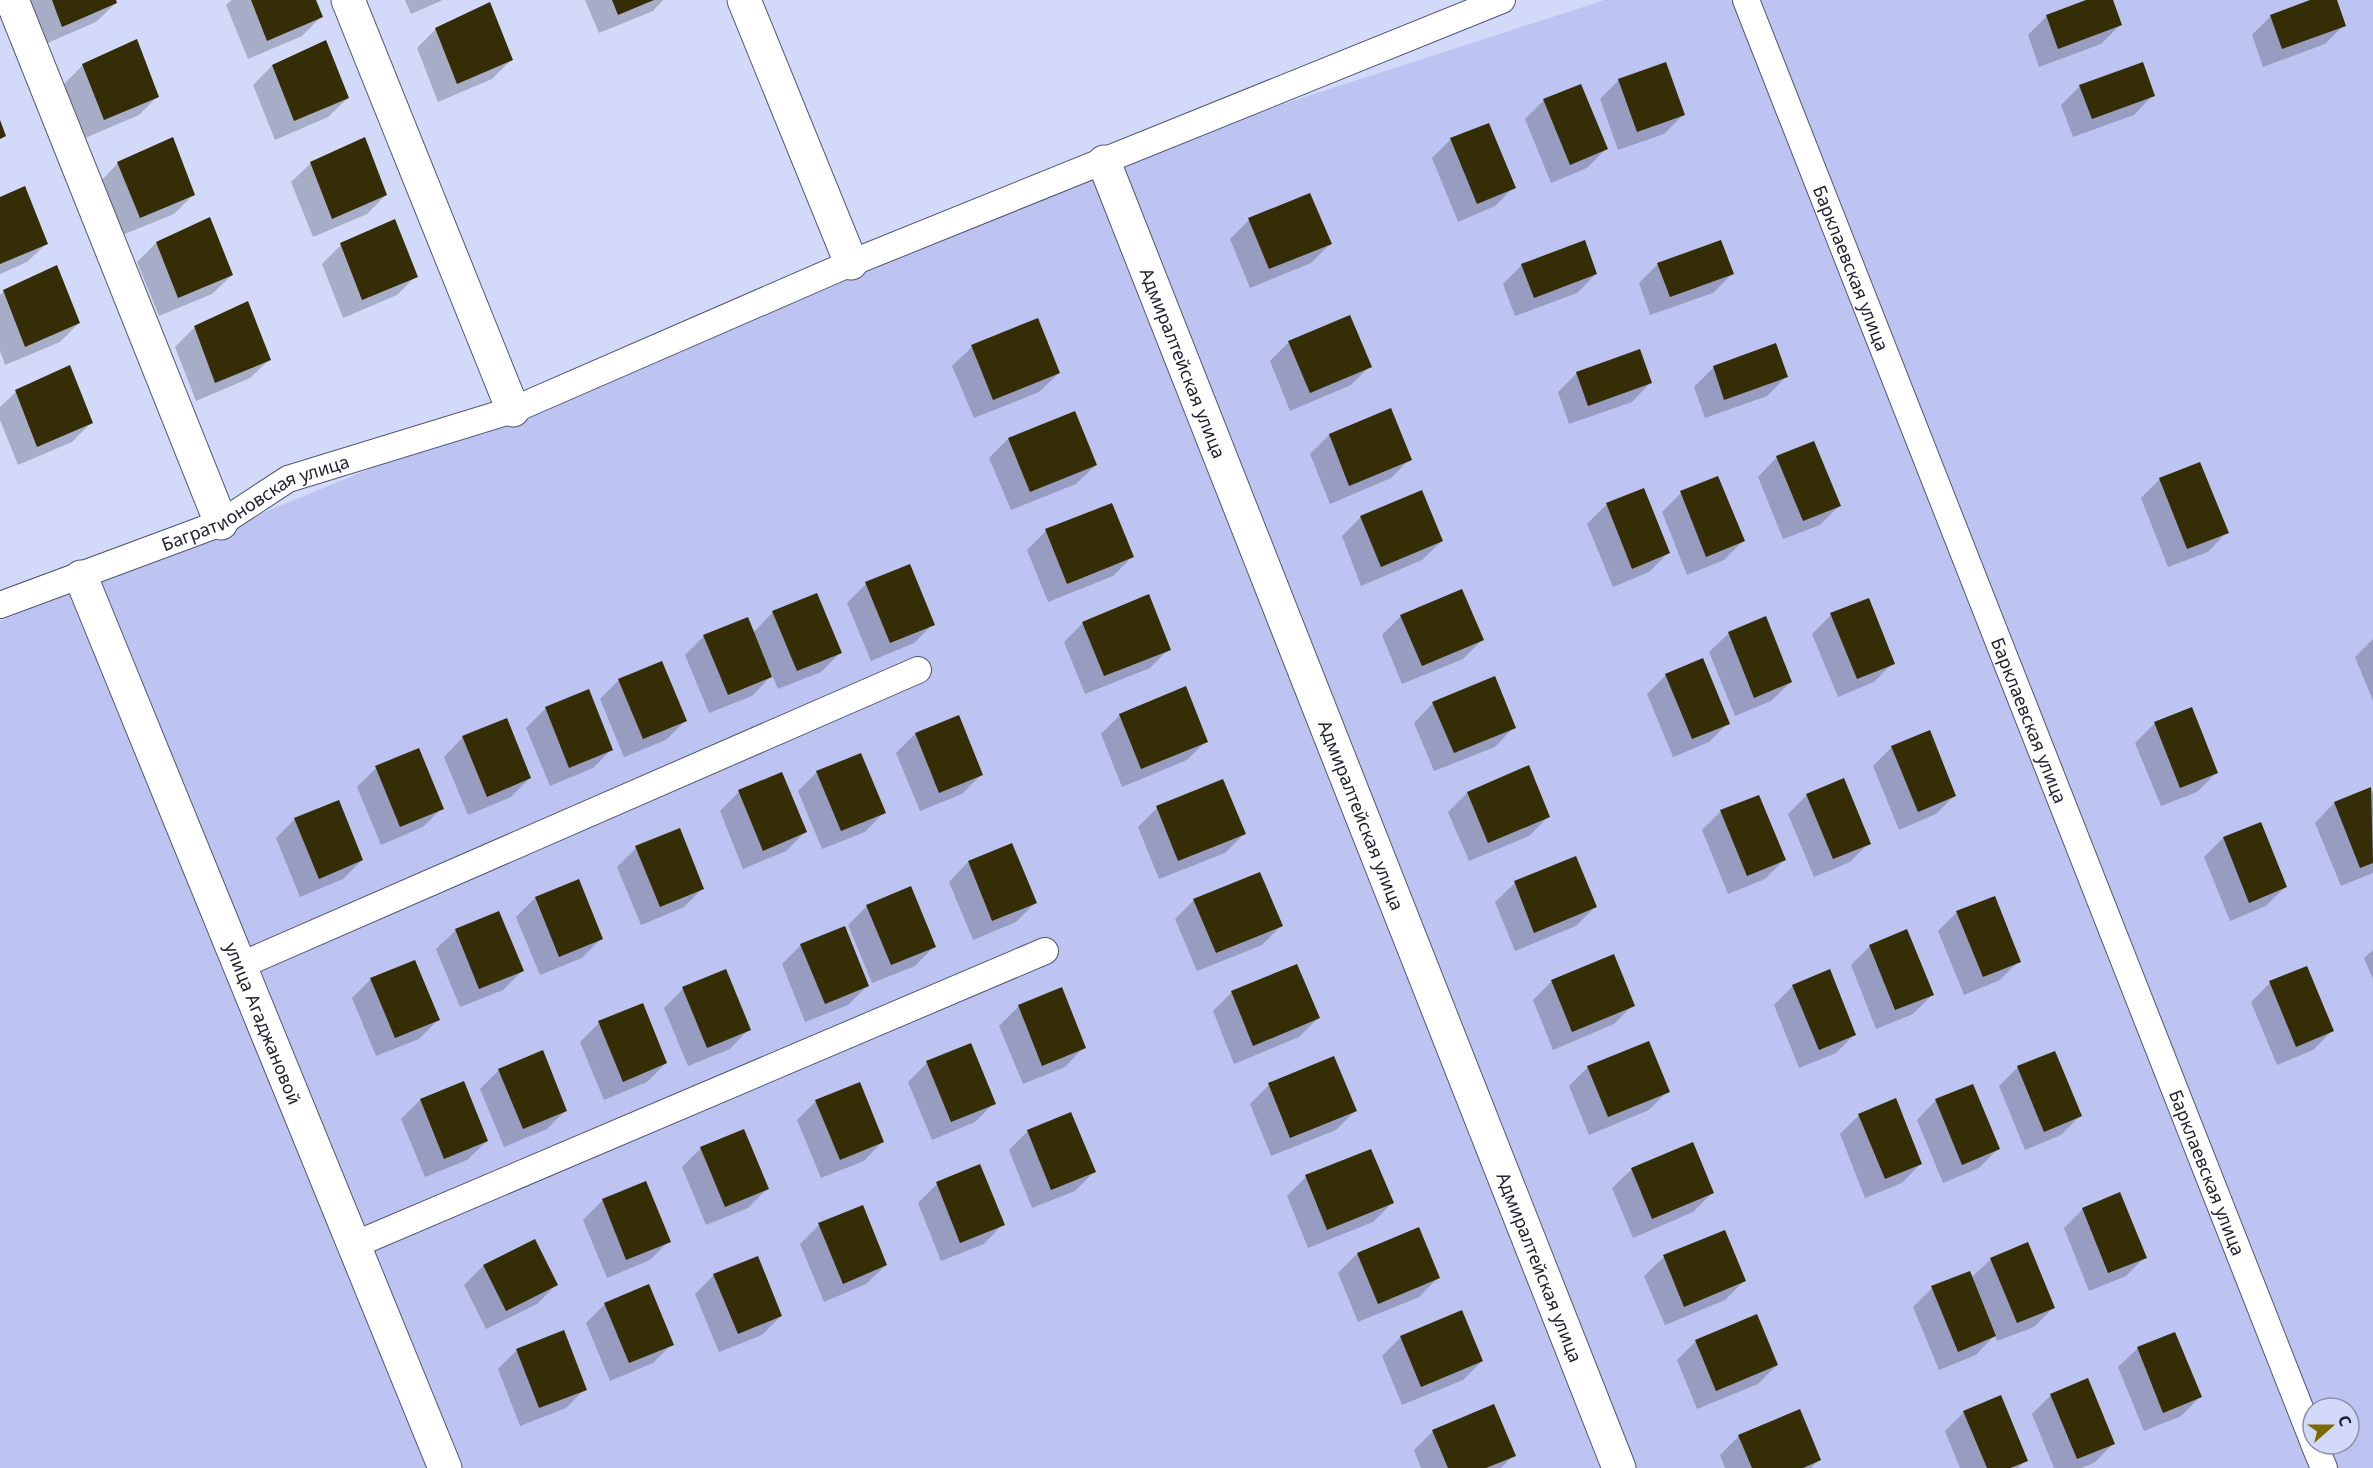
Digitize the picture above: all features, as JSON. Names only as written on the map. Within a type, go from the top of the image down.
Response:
[{"type":"street","points":[[12,0],[221,523]]},
{"type":"street","points":[[348,0],[513,410]]},
{"type":"street","points":[[744,0],[851,263]]},
{"type":"street","name":"Адмиралтейская улица","points":[[1104,162],[1619,1468]]},
{"type":"street","name":"улица Агаджановой","points":[[81,577],[445,1468]]},
{"type":"lane","name":"Багратионовская улица","points":[[0,606],[221,523],[288,479],[513,410],[851,263],[1502,0]]},
{"type":"lane","name":"Барклаевская улица","points":[[1746,0],[2301,1409]]},
{"type":"lane","points":[[240,966],[918,670]]},
{"type":"lane","points":[[354,1245],[1045,951]]},
{"type":"shaded area","points":[[1605,0],[2373,0],[2373,1468],[0,1468],[0,621],[513,410],[1104,162]]},
{"type":"building","points":[[52,0],[116,0],[117,3],[62,27]]},
{"type":"building","points":[[251,0],[316,0],[323,17],[267,41]]},
{"type":"building","points":[[612,0],[654,0],[618,15]]},
{"type":"building","points":[[2086,0],[2113,0],[2122,25],[2058,49],[2046,15]]},
{"type":"building","points":[[2310,0],[2337,0],[2346,26],[2282,49],[2270,15]]},
{"type":"building","points":[[490,2],[513,60],[457,84],[435,28]]},
{"type":"building","points":[[137,39],[159,97],[104,120],[82,64]]},
{"type":"building","points":[[326,40],[349,98],[294,121],[272,65]]},
{"type":"building","points":[[1666,62],[1685,115],[1637,132],[1618,79]]},
{"type":"building","points":[[2143,62],[2155,96],[2092,119],[2079,85]]},
{"type":"building","points":[[1581,84],[1608,149],[1570,165],[1543,99]]},
{"type":"building","points":[[0,120],[6,136],[0,139]]},
{"type":"building","points":[[1489,123],[1516,188],[1477,204],[1450,138]]},
{"type":"building","points":[[173,137],[195,195],[140,218],[117,162]]},
{"type":"building","points":[[365,137],[387,195],[332,219],[310,162]]},
{"type":"building","points":[[25,186],[48,244],[0,264],[0,197]]},
{"type":"building","points":[[1310,193],[1332,244],[1269,269],[1248,218]]},
{"type":"building","points":[[210,217],[233,275],[178,298],[156,242]]},
{"type":"building","points":[[395,219],[418,277],[362,300],[340,243]]},
{"type":"building","points":[[1585,240],[1597,274],[1534,298],[1521,264]]},
{"type":"building","points":[[1721,240],[1734,274],[1670,297],[1657,263]]},
{"type":"building","points":[[57,265],[80,323],[25,347],[3,290]]},
{"type":"building","points":[[248,301],[271,360],[215,383],[194,326]]},
{"type":"building","points":[[1350,315],[1372,367],[1310,393],[1288,341]]},
{"type":"building","points":[[1038,318],[1060,373],[993,400],[971,345]]},
{"type":"building","points":[[1776,343],[1788,377],[1724,400],[1713,366]]},
{"type":"building","points":[[1640,349],[1652,383],[1588,406],[1576,372]]},
{"type":"building","points":[[70,365],[93,423],[37,447],[15,390]]},
{"type":"building","points":[[1391,408],[1412,460],[1349,486],[1329,434]]},
{"type":"building","points":[[1075,411],[1097,465],[1030,492],[1008,438]]},
{"type":"building","points":[[1814,441],[1841,506],[1803,521],[1776,456]]},
{"type":"building","points":[[2200,462],[2229,533],[2187,549],[2159,478]]},
{"type":"building","points":[[1718,476],[1745,541],[1706,557],[1680,491]]},
{"type":"building","points":[[1644,488],[1670,553],[1632,569],[1606,503]]},
{"type":"building","points":[[1422,490],[1443,541],[1381,567],[1360,516]]},
{"type":"building","points":[[1112,503],[1134,557],[1067,584],[1045,529]]},
{"type":"building","points":[[910,564],[935,625],[890,643],[865,582]]},
{"type":"building","points":[[1462,589],[1484,640],[1422,666],[1400,615]]},
{"type":"building","points":[[817,593],[842,653],[797,671],[772,611]]},
{"type":"building","points":[[1149,594],[1171,650],[1104,676],[1082,622]]},
{"type":"building","points":[[1869,598],[1895,664],[1857,679],[1830,613]]},
{"type":"building","points":[[1766,616],[1792,682],[1754,698],[1728,632]]},
{"type":"building","points":[[748,617],[772,677],[728,695],[703,635]]},
{"type":"building","points":[[1703,658],[1730,724],[1692,739],[1665,674]]},
{"type":"building","points":[[662,661],[687,721],[643,739],[618,679]]},
{"type":"building","points":[[1495,676],[1516,728],[1454,753],[1432,702]]},
{"type":"building","points":[[1186,686],[1208,742],[1141,769],[1119,714]]},
{"type":"building","points":[[589,689],[613,750],[569,768],[545,707]]},
{"type":"building","points":[[2192,707],[2218,773],[2180,788],[2154,722]]},
{"type":"building","points":[[959,715],[983,775],[939,793],[915,733]]},
{"type":"building","points":[[507,718],[531,778],[487,797],[462,736]]},
{"type":"building","points":[[1930,730],[1956,796],[1918,812],[1891,746]]},
{"type":"building","points":[[419,748],[444,809],[400,827],[375,766]]},
{"type":"building","points":[[861,753],[886,813],[841,831],[816,771]]},
{"type":"building","points":[[1529,765],[1550,817],[1488,843],[1467,792]]},
{"type":"building","points":[[782,772],[807,832],[763,851],[738,790]]},
{"type":"building","points":[[1844,778],[1871,844],[1833,859],[1806,794]]},
{"type":"building","points":[[1223,779],[1246,834],[1178,861],[1156,806]]},
{"type":"building","points":[[2371,787],[2373,863],[2360,868],[2334,802]]},
{"type":"building","points":[[1759,795],[1786,860],[1747,876],[1720,810]]},
{"type":"building","points":[[339,800],[363,860],[319,879],[294,818]]},
{"type":"building","points":[[2261,822],[2287,887],[2249,903],[2223,837]]},
{"type":"building","points":[[680,828],[704,889],[660,907],[635,846]]},
{"type":"building","points":[[1012,843],[1037,903],[992,921],[968,861]]},
{"type":"building","points":[[1576,856],[1597,907],[1534,933],[1514,881]]},
{"type":"building","points":[[1260,872],[1283,926],[1216,953],[1193,899]]},
{"type":"building","points":[[579,879],[603,939],[559,957],[535,897]]},
{"type":"building","points":[[911,886],[936,947],[891,965],[866,905]]},
{"type":"building","points":[[1995,896],[2021,962],[1983,977],[1956,911]]},
{"type":"building","points":[[499,911],[524,971],[479,989],[455,929]]},
{"type":"building","points":[[845,926],[869,986],[825,1004],[800,944]]},
{"type":"building","points":[[1907,929],[1934,995],[1895,1010],[1869,945]]},
{"type":"building","points":[[1614,954],[1635,1006],[1572,1032],[1551,980]]},
{"type":"building","points":[[415,960],[440,1020],[395,1038],[370,978]]},
{"type":"building","points":[[1297,964],[1320,1018],[1253,1046],[1231,991]]},
{"type":"building","points":[[2307,966],[2334,1031],[2296,1047],[2269,981]]},
{"type":"building","points":[[726,969],[751,1030],[707,1048],[682,987]]},
{"type":"building","points":[[1830,969],[1856,1035],[1819,1050],[1792,985]]},
{"type":"building","points":[[1062,987],[1086,1048],[1042,1066],[1018,1005]]},
{"type":"building","points":[[643,1003],[667,1063],[623,1082],[598,1021]]},
{"type":"building","points":[[1649,1041],[1670,1092],[1608,1117],[1587,1066]]},
{"type":"building","points":[[971,1043],[996,1104],[951,1122],[926,1061]]},
{"type":"building","points":[[543,1050],[567,1111],[523,1129],[498,1069]]},
{"type":"building","points":[[2055,1051],[2082,1116],[2044,1132],[2017,1066]]},
{"type":"building","points":[[1334,1056],[1357,1111],[1290,1138],[1268,1083]]},
{"type":"building","points":[[464,1081],[488,1141],[444,1159],[420,1099]]},
{"type":"building","points":[[860,1082],[884,1142],[840,1160],[815,1100]]},
{"type":"building","points":[[1973,1084],[2000,1149],[1962,1165],[1935,1099]]},
{"type":"building","points":[[1896,1098],[1922,1164],[1885,1179],[1858,1114]]},
{"type":"building","points":[[1071,1112],[1096,1172],[1051,1190],[1027,1130]]},
{"type":"building","points":[[744,1129],[769,1189],[725,1207],[700,1147]]},
{"type":"building","points":[[1693,1142],[1714,1193],[1652,1219],[1631,1168]]},
{"type":"building","points":[[1371,1149],[1394,1203],[1327,1230],[1305,1175]]},
{"type":"building","points":[[980,1164],[1005,1225],[960,1243],[936,1182]]},
{"type":"building","points":[[646,1181],[671,1242],[626,1260],[602,1199]]},
{"type":"building","points":[[2120,1192],[2147,1258],[2108,1273],[2082,1208]]},
{"type":"building","points":[[863,1205],[887,1265],[843,1284],[818,1223]]},
{"type":"building","points":[[1419,1227],[1440,1278],[1378,1304],[1357,1253]]},
{"type":"building","points":[[1725,1230],[1746,1281],[1684,1307],[1663,1255]]},
{"type":"building","points":[[535,1239],[558,1285],[506,1311],[483,1265]]},
{"type":"building","points":[[2028,1242],[2055,1308],[2017,1323],[1990,1258]]},
{"type":"building","points":[[758,1256],[782,1316],[738,1334],[713,1274]]},
{"type":"building","points":[[1970,1271],[1996,1336],[1958,1352],[1931,1286]]},
{"type":"building","points":[[649,1284],[674,1345],[629,1363],[604,1303]]},
{"type":"building","points":[[1462,1310],[1483,1361],[1421,1387],[1400,1336]]},
{"type":"building","points":[[1757,1314],[1778,1365],[1716,1391],[1695,1340]]},
{"type":"building","points":[[564,1330],[587,1390],[539,1408],[516,1349]]},
{"type":"building","points":[[2175,1332],[2202,1397],[2163,1413],[2137,1347]]},
{"type":"building","points":[[2088,1378],[2115,1444],[2077,1459],[2050,1394]]},
{"type":"building","points":[[2001,1395],[2028,1461],[2010,1468],[1987,1468],[1963,1411]]},
{"type":"building","points":[[1494,1404],[1516,1456],[1486,1468],[1448,1468],[1432,1430]]},
{"type":"building","points":[[1800,1409],[1821,1460],[1803,1468],[1752,1468],[1738,1435]]}]
